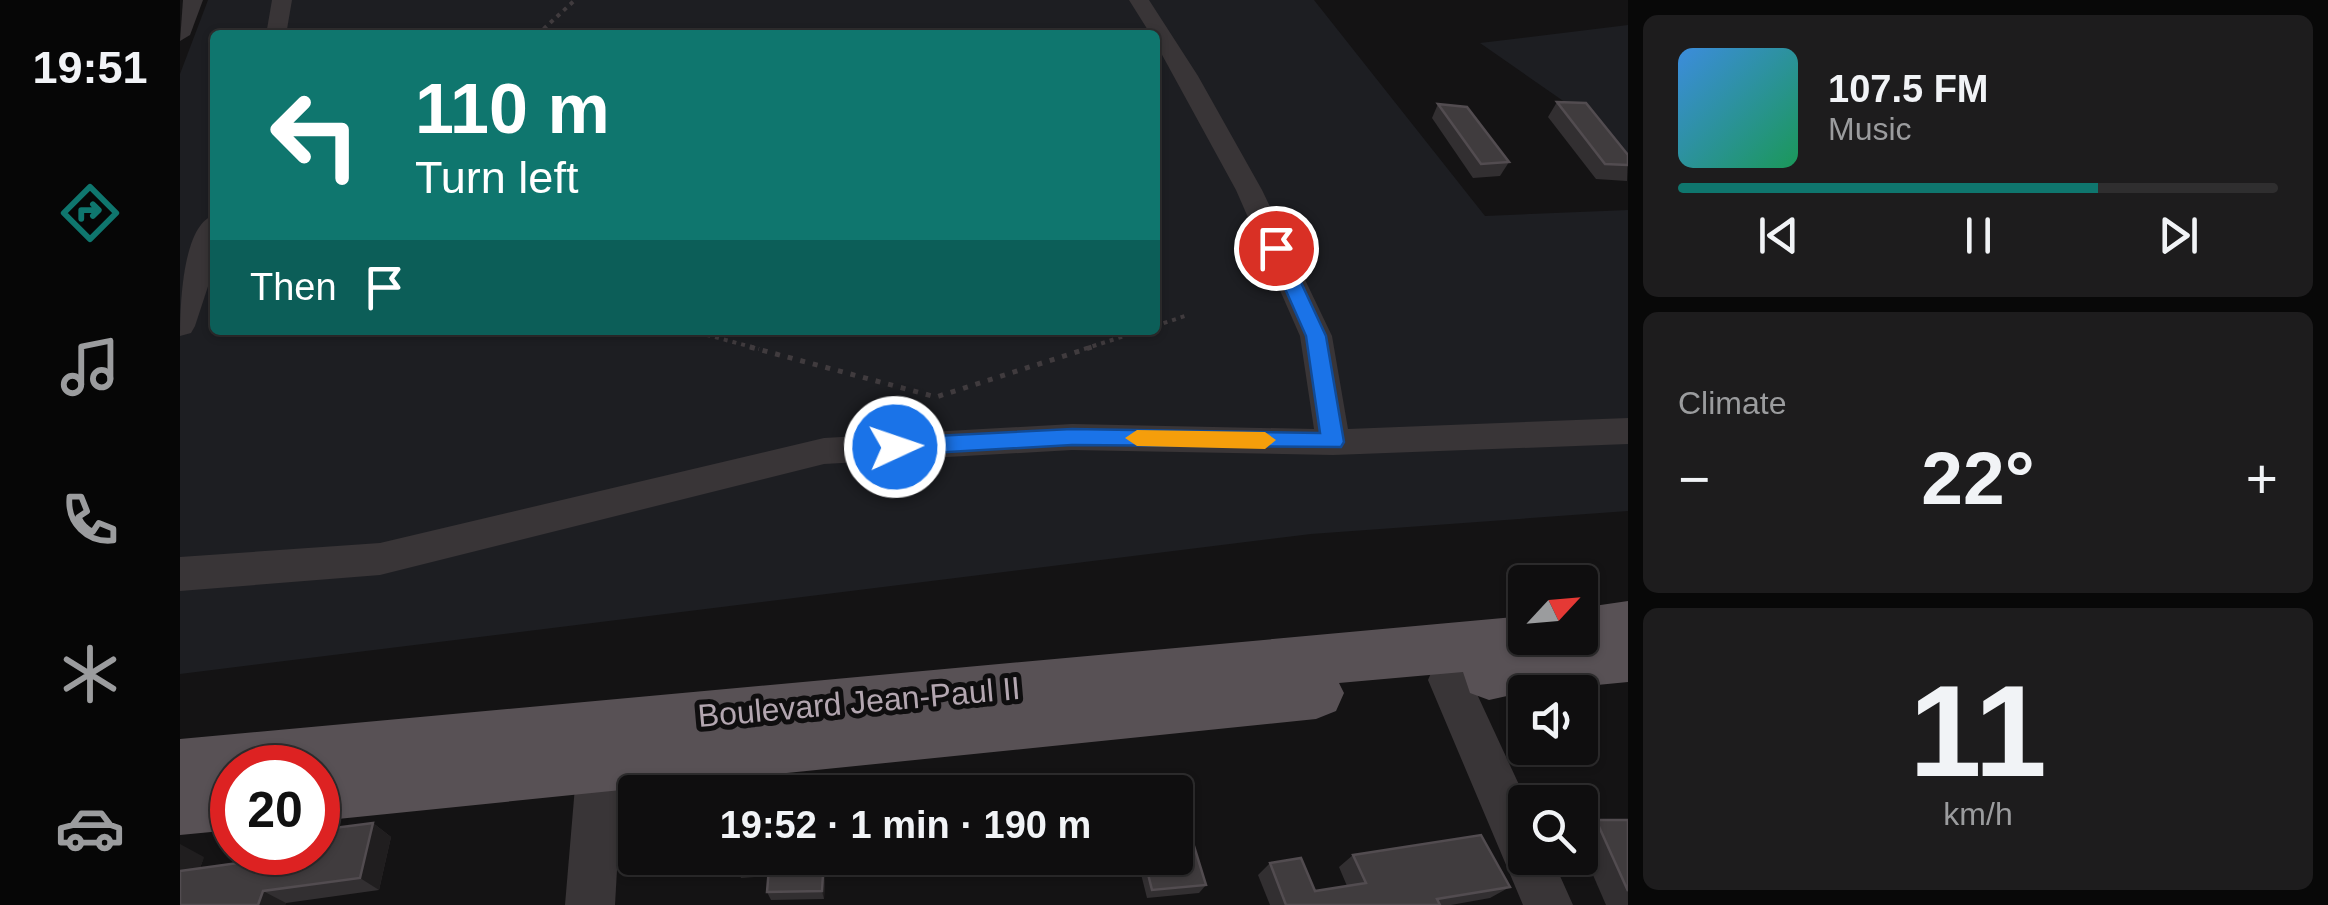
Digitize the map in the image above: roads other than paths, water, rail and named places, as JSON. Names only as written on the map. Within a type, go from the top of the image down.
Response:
[{"type":"main road","points":[[1598,628],[1628,624]]},
{"type":"main road","name":"Boulevard Jean-Paul II","points":[[180,768],[793,707],[1508,642]]},
{"type":"main road","name":"Boulevard Jean-Paul II","points":[[340,789],[1449,680],[1628,658]]},
{"type":"main road","points":[[180,805],[210,802]]},
{"type":"street","points":[[180,35],[193,0]]},
{"type":"street","points":[[277,30],[282,0]]},
{"type":"street","points":[[1139,0],[1158,30]]},
{"type":"street","points":[[1160,33],[1249,190],[1316,336],[1333,442]]},
{"type":"street","points":[[180,326],[210,238]]},
{"type":"street","points":[[180,574],[380,559],[824,451],[1072,437],[1333,442],[1628,431]]},
{"type":"street","points":[[1449,680],[1508,814]]},
{"type":"street","points":[[590,905],[600,763]]},
{"type":"street","points":[[1535,875],[1548,905]]}]
